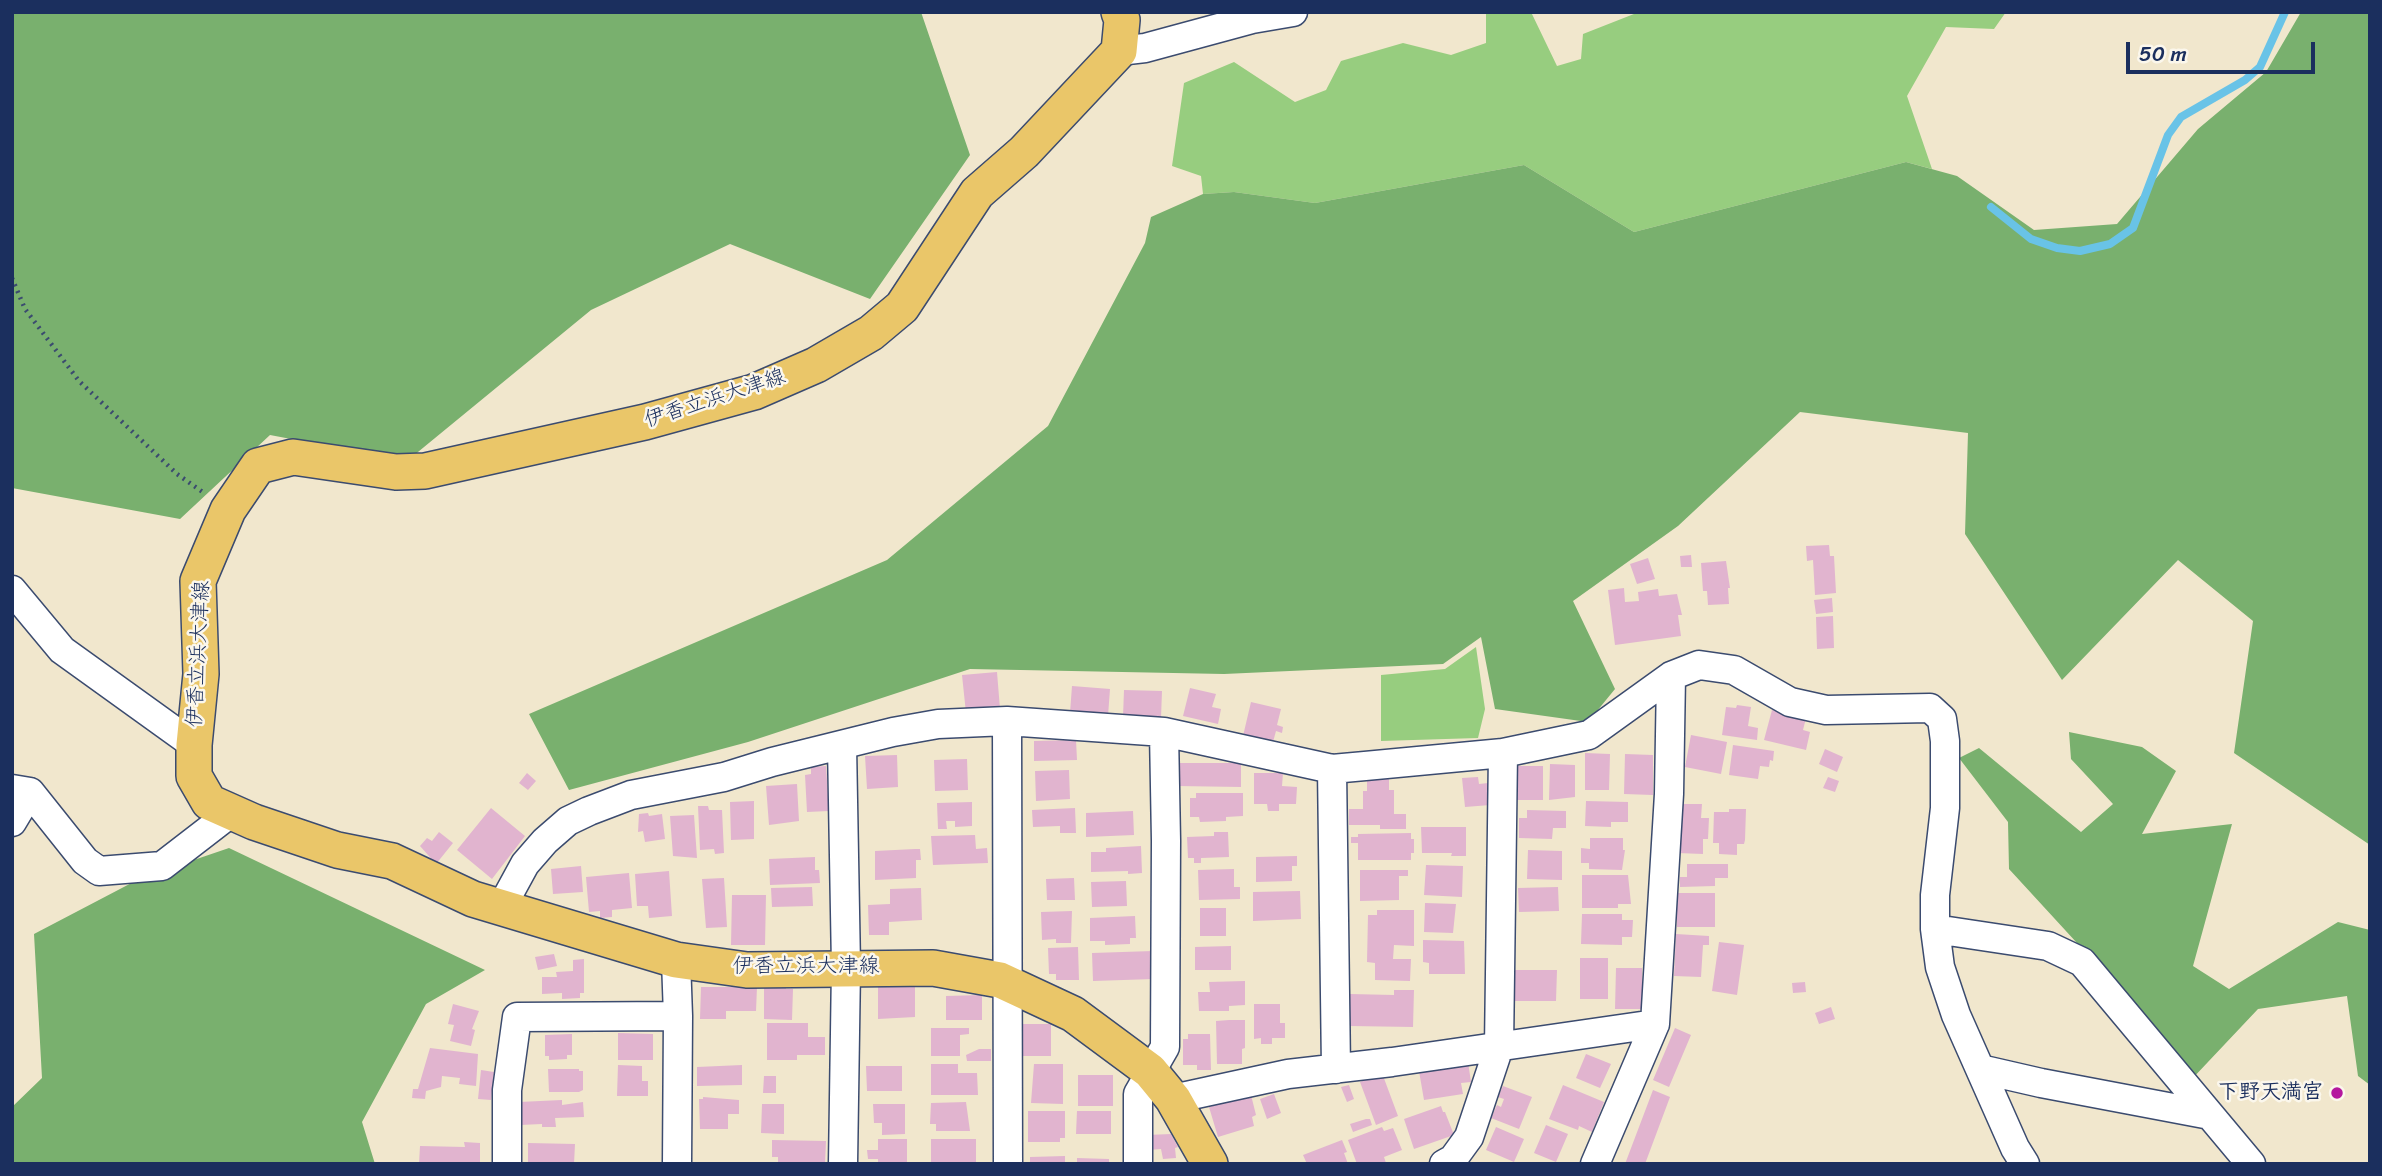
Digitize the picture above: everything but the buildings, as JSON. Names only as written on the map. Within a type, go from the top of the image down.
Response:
[{"type":"main road","points":[[1119,12],[1122,20],[1119,51]]},
{"type":"main road","name":"伊香立浜大津線","points":[[1119,51],[1024,152],[977,193],[902,307],[871,332],[816,365],[754,392],[645,422],[425,471],[396,472],[293,457],[258,466],[228,510],[198,581],[201,674],[194,745],[194,776],[209,802],[254,822],[337,850],[392,861],[473,899],[676,960],[747,970],[933,968],[1000,980],[1073,1014],[1150,1071],[1173,1099],[1210,1164]]},
{"type":"street","points":[[1119,51],[1144,48],[1252,19],[1293,12]]},
{"type":"street","points":[[12,590],[62,650],[194,745]]},
{"type":"street","points":[[501,908],[526,864],[545,841],[568,821],[631,795],[724,777],[772,762],[938,724],[1007,721],[1164,732],[1332,769],[1503,753],[1589,734],[1671,676],[1699,664],[1734,670],[1790,702],[1826,710],[1930,708],[1942,719],[1945,741],[1945,808],[1935,895],[1935,929],[1940,967],[1956,1015],[2015,1148],[2025,1164]]},
{"type":"street","points":[[1595,1164],[1655,1024],[1669,794],[1671,676]]},
{"type":"street","points":[[1007,721],[1008,1164]]},
{"type":"street","points":[[1138,1164],[1138,1094],[1165,1047],[1164,732]]},
{"type":"street","points":[[842,745],[846,967],[843,1164]]},
{"type":"street","points":[[1444,1164],[1453,1160],[1469,1137],[1499,1047],[1503,753]]},
{"type":"street","points":[[1332,769],[1336,1069]]},
{"type":"street","points":[[21,791],[85,861],[99,871],[162,866],[232,812]]},
{"type":"street","points":[[12,822],[21,791]]},
{"type":"street","points":[[1935,929],[2048,946],[2082,962],[2251,1164]]},
{"type":"street","points":[[676,960],[677,1164]]},
{"type":"street","points":[[506,1164],[508,1090],[517,1017],[678,1016]]},
{"type":"street","points":[[1173,1099],[1288,1074],[1655,1024]]},
{"type":"street","points":[[1980,1069],[2210,1115]]},
{"type":"path","points":[[12,278],[25,309],[79,381],[177,474],[228,510]]},
{"type":"green space","points":[[12,12],[921,12],[970,155],[870,299],[730,244],[591,310],[407,461],[270,435],[180,519],[12,488]]},
{"type":"green space","points":[[1486,12],[1531,12],[1557,66],[1581,59],[1583,34],[1639,12],[2006,12],[1994,29],[1946,27],[1907,96],[1932,169],[1906,162],[1634,232],[1524,165],[1315,203],[1234,192],[1203,194],[1201,176],[1172,166],[1184,83],[1234,62],[1295,102],[1326,90],[1341,61],[1403,43],[1451,55],[1486,43]]},
{"type":"green space","points":[[2301,12],[2370,12],[2370,845],[2234,753],[2253,621],[2178,560],[2062,680],[1965,534],[1968,433],[1800,412],[1678,526],[1573,601],[1615,689],[1588,722],[1495,709],[1481,637],[1443,664],[1224,674],[970,669],[748,742],[569,790],[529,714],[887,560],[1048,426],[1145,243],[1151,217],[1203,194],[1234,192],[1315,203],[1524,165],[1634,232],[1906,162],[1957,176],[2034,230],[2117,224],[2198,129],[2266,72]]},
{"type":"green space","points":[[1476,647],[1485,709],[1478,738],[1381,741],[1381,675],[1445,669]]},
{"type":"green space","points":[[2069,732],[2142,747],[2176,771],[2142,834],[2232,824],[2193,966],[2229,989],[2338,922],[2370,930],[2370,1085],[2358,1076],[2347,996],[2258,1009],[2191,1080],[2133,1004],[2009,869],[2008,822],[1959,758],[1979,748],[2081,832],[2113,804],[2071,759]]},
{"type":"green space","points":[[229,848],[485,970],[426,1004],[362,1122],[375,1164],[12,1164],[12,1107],[42,1078],[34,934],[141,878]]},
{"type":"waterway","points":[[1991,207],[2031,239],[2057,248],[2080,251],[2110,244],[2133,228],[2168,135],[2181,117],[2245,80],[2260,67],[2285,12]]},
{"type":"place","name":"下野天満宮","points":[[2337,1093]]}]
